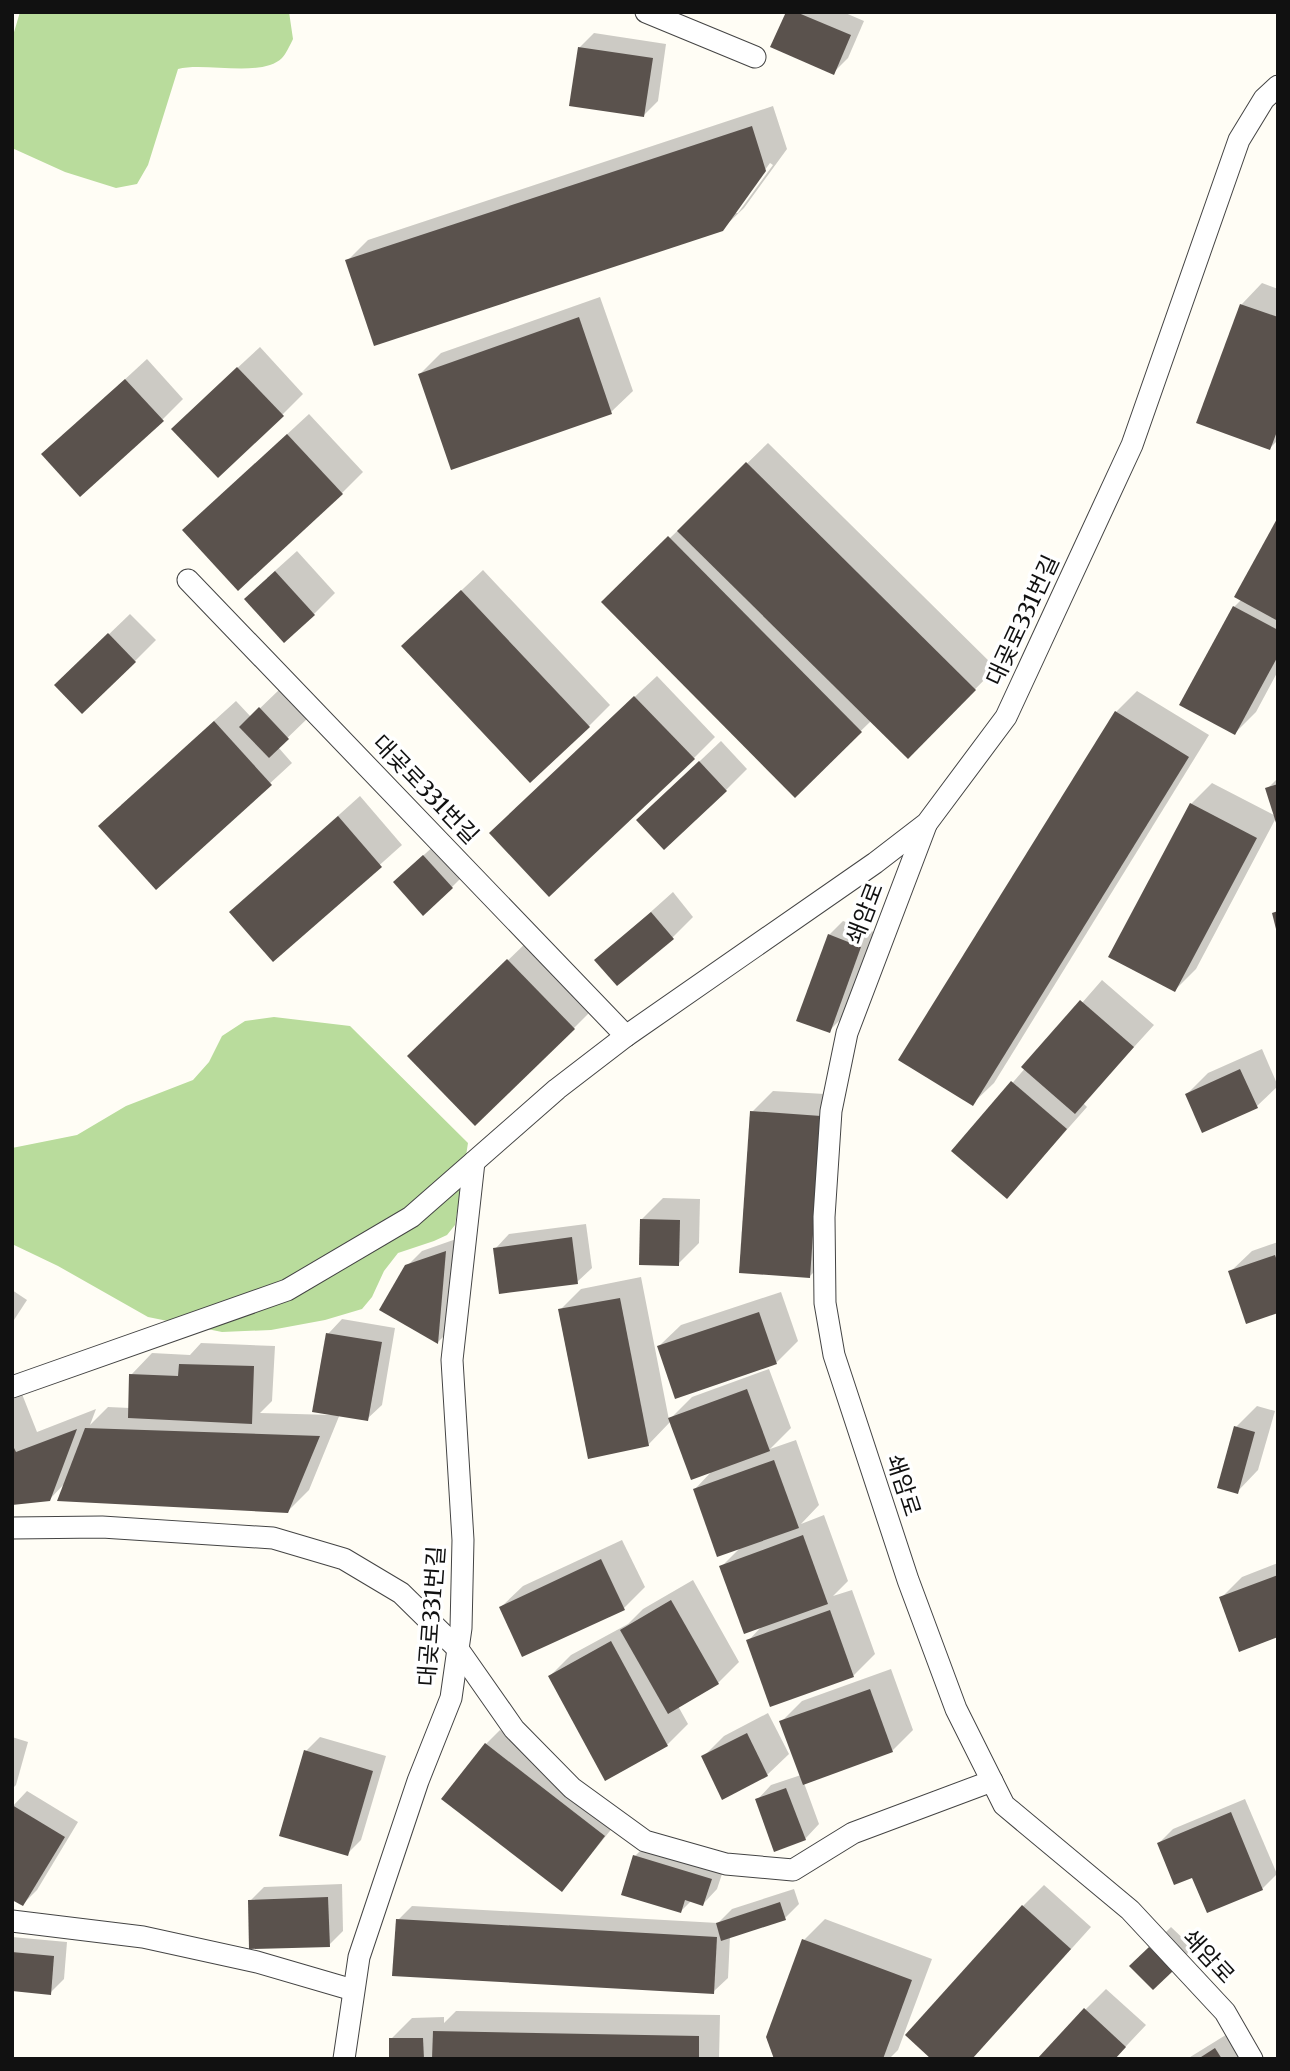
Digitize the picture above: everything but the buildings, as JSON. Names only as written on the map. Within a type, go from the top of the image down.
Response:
[{"type":"lane","points":[[646,12],[755,57]]},
{"type":"lane","name":"대곶로331번길","points":[[12,1387],[287,1290],[411,1217],[557,1088],[626,1036],[875,863],[926,823],[1006,717],[1132,445],[1239,140],[1264,99],[1278,86]]},
{"type":"lane","name":"대곶로331번길","points":[[188,580],[626,1036]]},
{"type":"lane","name":"쇄암로","points":[[926,823],[847,1033],[831,1111],[824,1217],[825,1303],[834,1355],[908,1580],[956,1709],[1004,1805],[1130,1910],[1225,2012],[1252,2059]]},
{"type":"lane","name":"대곶로331번길","points":[[344,2059],[353,1990],[367,1932],[418,1781],[451,1698],[458,1649],[463,1539],[452,1360],[474,1162]]},
{"type":"lane","points":[[12,1528],[102,1527],[273,1538],[344,1559],[401,1593],[458,1649],[514,1729],[572,1788],[645,1841],[726,1864],[793,1870],[853,1833],[992,1781]]},
{"type":"lane","points":[[12,1921],[143,1937],[257,1962],[353,1990]]},
{"type":"green space","points":[[20,12],[289,12],[293,39],[282,58],[273,64],[247,68],[178,69],[148,165],[137,184],[116,188],[65,172],[12,148],[12,39]]},
{"type":"green space","points":[[274,1017],[350,1026],[468,1143],[455,1225],[447,1235],[398,1253],[362,1309],[325,1320],[271,1330],[222,1332],[148,1317],[58,1266],[12,1244],[12,1148],[77,1135],[126,1106],[193,1080],[209,1062],[222,1036],[245,1021]]}]
